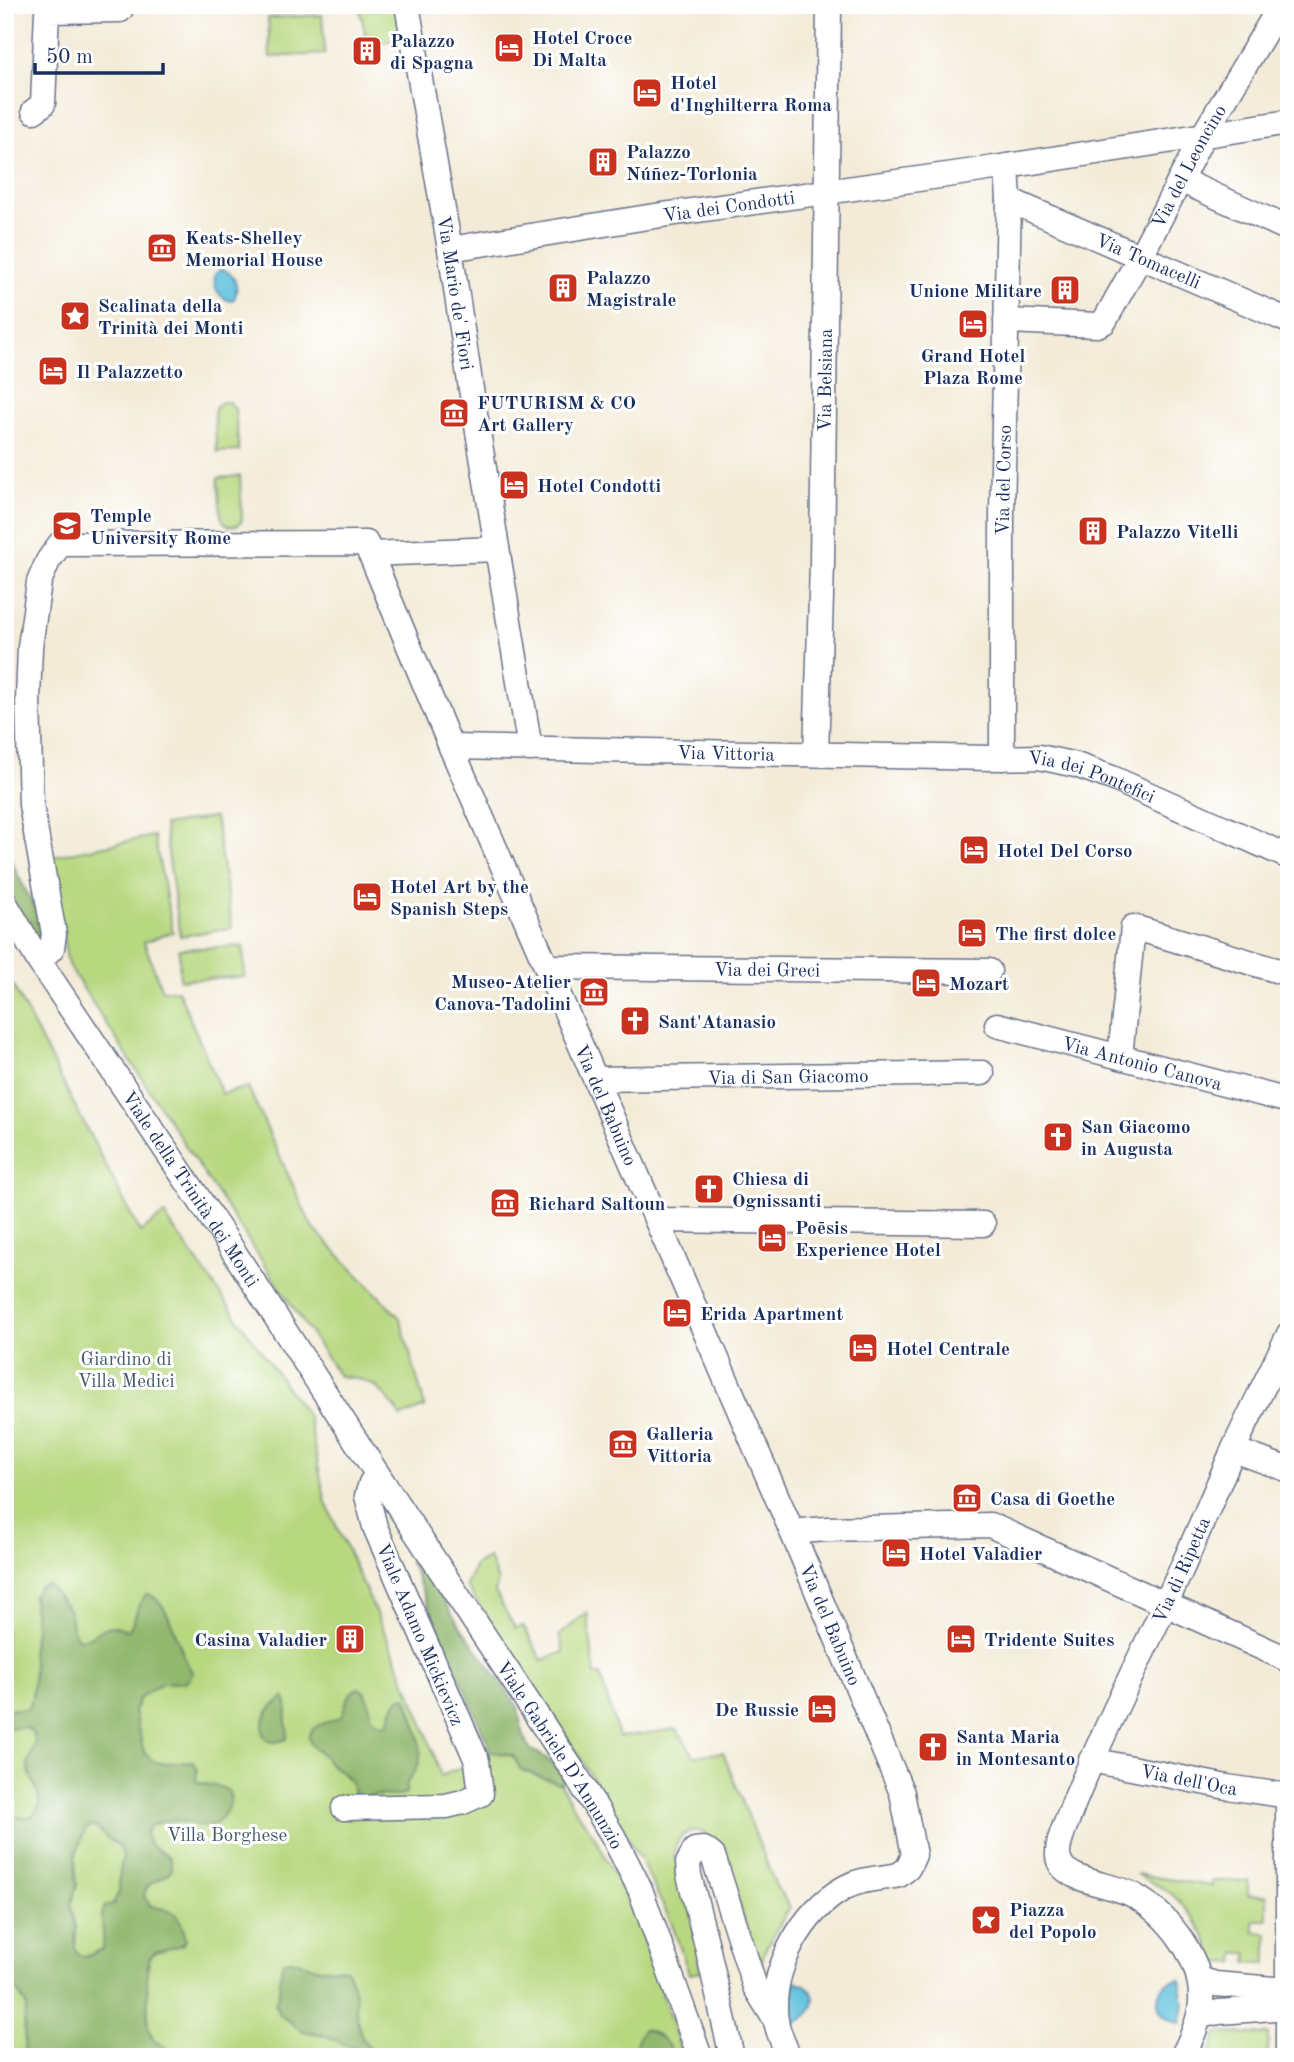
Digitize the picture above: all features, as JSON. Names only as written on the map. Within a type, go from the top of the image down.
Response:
[{"type":"street","name":"Via Mario de' Fiori","points":[[407,5],[450,249],[530,749]]},
{"type":"street","name":"Via Belsiana","points":[[816,754],[822,564],[829,5]]},
{"type":"street","name":"Via del Leoncino","points":[[1006,321],[1097,325],[1104,323],[1204,135],[1281,5]]},
{"type":"street","points":[[34,111],[43,104],[47,12],[121,8]]},
{"type":"street","name":"Via dei Condotti","points":[[450,249],[1289,122]]},
{"type":"street","name":"Via del Corso","points":[[1002,758],[1002,513],[1009,200],[1007,166]]},
{"type":"street","points":[[1180,180],[1289,229]]},
{"type":"street","name":"Via Tomacelli","points":[[1009,200],[1289,321]]},
{"type":"street","points":[[39,961],[50,952],[54,940],[33,822],[29,756],[30,647],[41,576],[60,544],[366,543],[372,559],[497,549]]},
{"type":"street","name":"Via del Babuino","points":[[372,559],[442,722],[450,747],[793,1534],[903,1800],[914,1851],[912,1864],[899,1875],[865,1880],[846,1887],[830,1897],[807,1919],[783,1965],[776,1997],[776,2022]]},
{"type":"street","name":"Via Vittoria","points":[[450,747],[1002,758]]},
{"type":"street","name":"Via dei Pontefici","points":[[1002,758],[1039,757],[1076,765],[1112,778],[1289,857]]},
{"type":"street","name":"Viale della Trinità dei Monti","points":[[5,904],[39,961],[229,1244],[378,1475]]},
{"type":"street","points":[[1120,1057],[1133,927],[1289,974]]},
{"type":"street","name":"Via dei Greci","points":[[547,967],[989,971]]},
{"type":"street","name":"Via Antonio Canova","points":[[997,1025],[1289,1101]]},
{"type":"street","name":"Via di San Giacomo","points":[[596,1079],[982,1073]]},
{"type":"street","points":[[657,1220],[983,1224]]},
{"type":"street","name":"Via di Ripetta","points":[[1199,1979],[1186,1948],[1159,1914],[1132,1894],[1082,1880],[1070,1873],[1061,1865],[1058,1856],[1059,1844],[1091,1760],[1166,1604],[1289,1334]]},
{"type":"street","points":[[1234,1450],[1289,1470]]},
{"type":"street","name":"Viale Adamo Mickievicz","points":[[344,1808],[446,1806],[481,1794],[477,1761],[370,1513],[368,1490],[378,1475]]},
{"type":"street","name":"Viale Gabriele D'Annunzio","points":[[378,1475],[569,1763],[613,1836],[645,1901],[700,2057]]},
{"type":"street","points":[[793,1534],[828,1529],[990,1525],[1289,1660]]},
{"type":"street","name":"Via dell'Oca","points":[[1091,1760],[1227,1787],[1289,1796]]},
{"type":"street","points":[[1288,2057],[1289,1796]]},
{"type":"street","points":[[732,2057],[689,1875],[688,1863],[695,1850],[704,1849],[713,1856],[755,1987],[776,2022],[789,2057]]},
{"type":"street","points":[[1182,2057],[1199,2016],[1199,1979],[1215,1984],[1274,1989],[1289,1998]]},
{"type":"street","points":[[1199,2016],[1274,2008],[1281,2006],[1289,1998]]},
{"type":"green space","points":[[359,5],[401,5],[406,39],[367,44]]},
{"type":"green space","points":[[322,15],[325,54],[270,57],[268,18]]},
{"type":"green space","points":[[222,402],[229,402],[235,409],[239,451],[217,452],[214,412]]},
{"type":"green space","points":[[240,476],[242,520],[238,525],[229,526],[221,517],[218,478]]},
{"type":"green space","points":[[215,817],[232,928],[180,936],[164,825]]},
{"type":"green space","points":[[154,836],[173,932],[144,942],[162,990],[178,990],[222,1094],[248,1087],[312,1227],[400,1318],[425,1407],[401,1417],[376,1387],[360,1379],[339,1376],[68,965],[49,857]]},
{"type":"green space","points":[[5,848],[48,937],[37,949],[5,890]]},
{"type":"green space","points":[[243,946],[245,977],[180,980],[179,949]]},
{"type":"green space","name":"Villa Borghese","points":[[5,970],[140,1232],[164,1215],[308,1417],[326,1503],[396,1658],[441,1776],[477,1761],[491,1751],[513,1756],[521,1770],[561,1784],[595,1837],[637,1919],[683,2057],[5,2057]]},
{"type":"green space","points":[[416,1558],[518,1707],[527,1744],[563,1775],[564,1781],[561,1784],[521,1770],[513,1756],[491,1751],[410,1562]]},
{"type":"green space","points":[[489,1558],[498,1581],[495,1592],[515,1628],[523,1626],[542,1660],[564,1652],[559,1636],[587,1612],[595,1675],[600,1675],[619,1737],[677,1729],[694,1756],[723,1752],[776,1886],[790,1907],[766,1948],[760,1967],[722,1852],[714,1841],[702,1832],[690,1831],[681,1837],[674,1852],[674,1858],[683,1864],[701,1972],[689,1974],[672,1924],[640,1859],[570,1741],[466,1586],[475,1565]]},
{"type":"green space","points":[[40,1586],[50,1587],[69,1609],[73,1628],[79,1639],[111,1626],[128,1630],[143,1598],[147,1594],[155,1598],[168,1616],[192,1672],[185,1682],[163,1683],[157,1686],[139,1699],[134,1712],[144,1752],[153,1761],[194,1762],[197,1769],[196,1781],[226,1789],[230,1798],[230,1803],[217,1823],[206,1826],[165,1821],[152,1825],[146,1833],[150,1845],[169,1858],[171,1871],[151,1883],[144,1896],[151,1906],[176,1915],[186,1939],[182,1945],[156,1952],[150,1957],[147,1970],[148,2028],[154,2040],[166,2048],[186,2054],[187,2057],[25,2057],[24,2022],[27,2006],[15,1988],[5,1985],[5,1820],[11,1817],[31,1817],[38,1809],[39,1797],[28,1764],[35,1744],[34,1736],[27,1728],[5,1728],[5,1709],[27,1709],[32,1699],[34,1665],[31,1652],[35,1630],[33,1596]],"holes":[[[90,1826],[96,1827],[118,1846],[123,1856],[119,1892],[113,1905],[106,1905],[103,1910],[103,1949],[85,1957],[78,1954],[75,1948],[76,1927],[71,1906],[77,1886],[75,1857],[85,1830]]]},
{"type":"green space","points":[[358,1688],[367,1697],[374,1720],[388,1725],[395,1704],[406,1697],[417,1730],[420,1755],[407,1784],[406,1793],[356,1798],[344,1774],[330,1764],[310,1741],[309,1734],[312,1730],[342,1716],[349,1697]]},
{"type":"green space","points":[[284,1697],[287,1706],[286,1739],[268,1741],[263,1733],[266,1717],[271,1708]]},
{"type":"green space","points":[[1136,1874],[1212,1886],[1212,1881],[1248,1881],[1248,1895],[1267,1896],[1267,1920],[1254,1920],[1254,1932],[1267,1933],[1267,1963],[1247,1963],[1248,1953],[1236,1953],[1235,1963],[1213,1962],[1204,1935],[1181,1903],[1161,1887]]},
{"type":"green space","points":[[289,1960],[317,1968],[346,1969],[354,1991],[361,2035],[378,2057],[364,2057],[356,2049],[324,2035],[303,2031],[280,2015],[275,2003],[283,1962]]},
{"type":"green space","points":[[643,2029],[662,2039],[674,2057],[638,2057],[637,2041]]},
{"type":"green space","points":[[1217,2033],[1268,2034],[1268,2057],[1209,2057]]},
{"type":"water","points":[[221,269],[229,273],[235,281],[236,294],[231,301],[223,297],[216,287],[215,274]]},
{"type":"water","points":[[1180,1979],[1184,2002],[1181,2023],[1164,2015],[1158,2001],[1163,1987]]},
{"type":"water","points":[[795,1981],[810,1989],[814,2001],[809,2013],[795,2023],[793,2002]]},
{"type":"place","name":"Hotel Croce Di Malta","points":[[509,48]]},
{"type":"place","name":"Palazzo di Spagna","points":[[367,51]]},
{"type":"place","name":"Hotel d'Inghilterra Roma","points":[[647,93]]},
{"type":"place","name":"Palazzo Núñez-Torlonia","points":[[603,162]]},
{"type":"place","name":"Keats-Shelley Memorial House","points":[[162,248]]},
{"type":"place","name":"Palazzo Magistrale","points":[[563,288]]},
{"type":"place","name":"Unione Militare","points":[[1065,290]]},
{"type":"place","name":"Scalinata della Trinità dei Monti","points":[[75,316]]},
{"type":"place","name":"Grand Hotel Plaza Rome","points":[[973,324]]},
{"type":"place","name":"Il Palazzetto","points":[[53,371]]},
{"type":"place","name":"FUTURISM & CO Art Gallery","points":[[454,413]]},
{"type":"place","name":"Hotel Condotti","points":[[514,485]]},
{"type":"place","name":"Temple University Rome","points":[[67,526]]},
{"type":"place","name":"Palazzo Vitelli","points":[[1093,531]]},
{"type":"place","name":"Hotel Del Corso","points":[[974,850]]},
{"type":"place","name":"Hotel Art by the Spanish Steps","points":[[367,897]]},
{"type":"place","name":"The first dolce","points":[[972,933]]},
{"type":"place","name":"Mozart","points":[[926,983]]},
{"type":"place","name":"Museo-Atelier Canova-Tadolini","points":[[594,992]]},
{"type":"place","name":"Sant'Atanasio","points":[[635,1021]]},
{"type":"place","name":"San Giacomo in Augusta","points":[[1058,1137]]},
{"type":"place","name":"Chiesa di Ognissanti","points":[[709,1189]]},
{"type":"place","name":"Richard Saltoun","points":[[505,1203]]},
{"type":"place","name":"Poēsis Experience Hotel","points":[[772,1238]]},
{"type":"place","name":"Erida Apartment","points":[[677,1313]]},
{"type":"place","name":"Hotel Centrale","points":[[863,1348]]},
{"type":"place","name":"Galleria Vittoria","points":[[623,1444]]},
{"type":"place","name":"Casa di Goethe","points":[[967,1498]]},
{"type":"place","name":"Hotel Valadier","points":[[896,1553]]},
{"type":"place","name":"Casina Valadier","points":[[350,1639]]},
{"type":"place","name":"Tridente Suites","points":[[961,1639]]},
{"type":"place","name":"De Russie","points":[[822,1709]]},
{"type":"place","name":"Santa Maria in Montesanto","points":[[933,1747]]},
{"type":"place","name":"Piazza del Popolo","points":[[986,1920]]},
{"type":"park label","name":"Giardino di Villa Medici","points":[[126,1369]]}]
